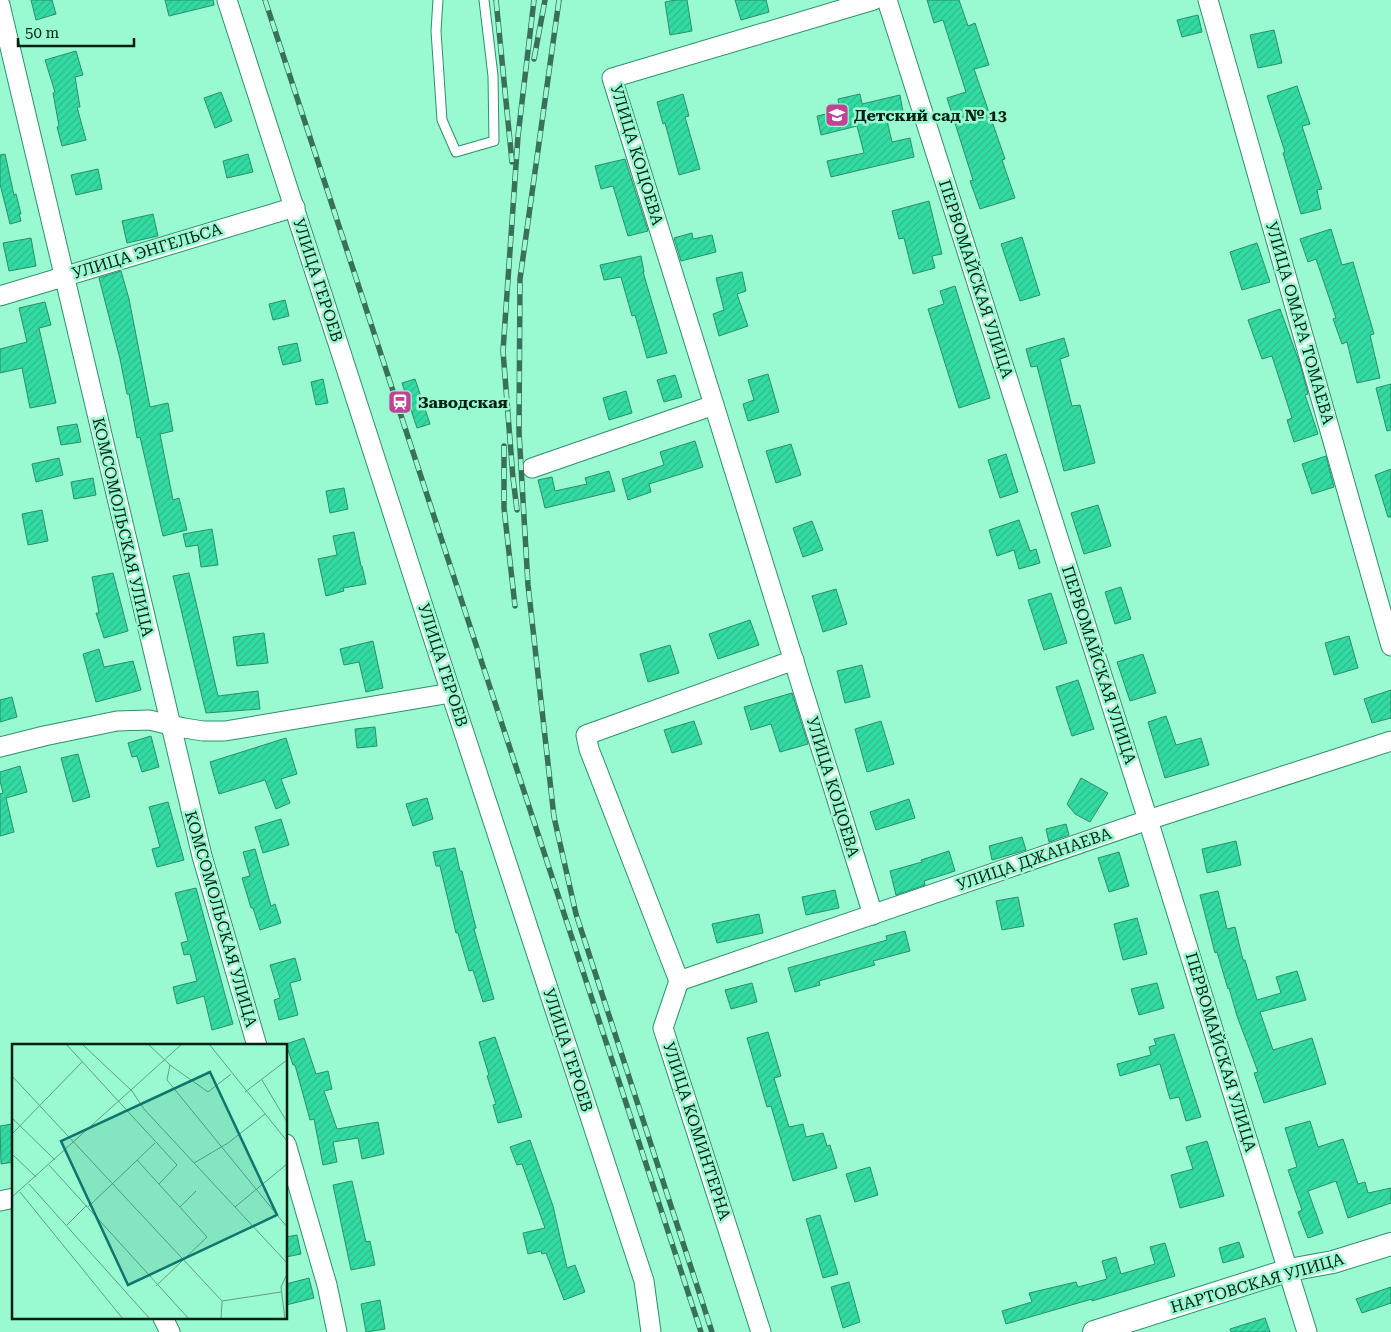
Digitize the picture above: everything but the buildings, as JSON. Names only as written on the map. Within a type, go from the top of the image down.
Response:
[{"type":"street","name":"УЛИЦА ГЕРОЕВ","points":[[227,0],[451,693],[644,1281],[651,1332]]},
{"type":"street","name":"УЛИЦА КОЦОЕВА","points":[[873,915],[612,78],[874,0]]},
{"type":"street","name":"ПЕРВОМАЙСКАЯ УЛИЦА","points":[[887,0],[1148,820],[1307,1332]]},
{"type":"street","name":"УЛИЦА ОМАРА ТОМАЕВА","points":[[1208,0],[1391,646]]},
{"type":"street","name":"КОМСОМОЛЬСКАЯ УЛИЦА","points":[[0,4],[169,724],[202,856],[256,1044]]},
{"type":"street","name":"УЛИЦА ЭНГЕЛЬСА","points":[[0,296],[295,207]]},
{"type":"street","points":[[532,468],[714,405]]},
{"type":"street","points":[[679,981],[593,758],[586,735],[794,660]]},
{"type":"street","points":[[0,747],[117,721],[149,720],[203,731],[225,731],[451,693]]},
{"type":"street","name":"УЛИЦА ДЖАНАЕВА","points":[[679,981],[1148,820],[1391,740]]},
{"type":"street","name":"УЛИЦА КОМИНТЕРНА","points":[[679,981],[663,1028],[761,1332]]},
{"type":"street","points":[[288,1151],[327,1284],[337,1332]]},
{"type":"street","name":"НАРТОВСКАЯ УЛИЦА","points":[[1094,1332],[1289,1270],[1333,1262],[1391,1244]]},
{"type":"street","points":[[164,1320],[170,1332]]},
{"type":"lane","points":[[438,0],[436,31],[442,120],[456,152],[494,141],[493,76],[484,0]]},
{"type":"railway","points":[[265,0],[701,1332]]},
{"type":"railway","points":[[496,0],[512,162]]},
{"type":"railway","points":[[517,510],[503,351],[518,136],[534,0]]},
{"type":"railway","points":[[534,59],[545,0]]},
{"type":"railway","points":[[559,0],[520,279],[519,432],[528,585],[554,817],[576,914],[712,1332]]},
{"type":"railway","points":[[504,446],[504,508],[515,606]]},
{"type":"place","name":"Детский сад № 13","points":[[837,115]]},
{"type":"place","name":"Заводская","points":[[400,402]]}]
